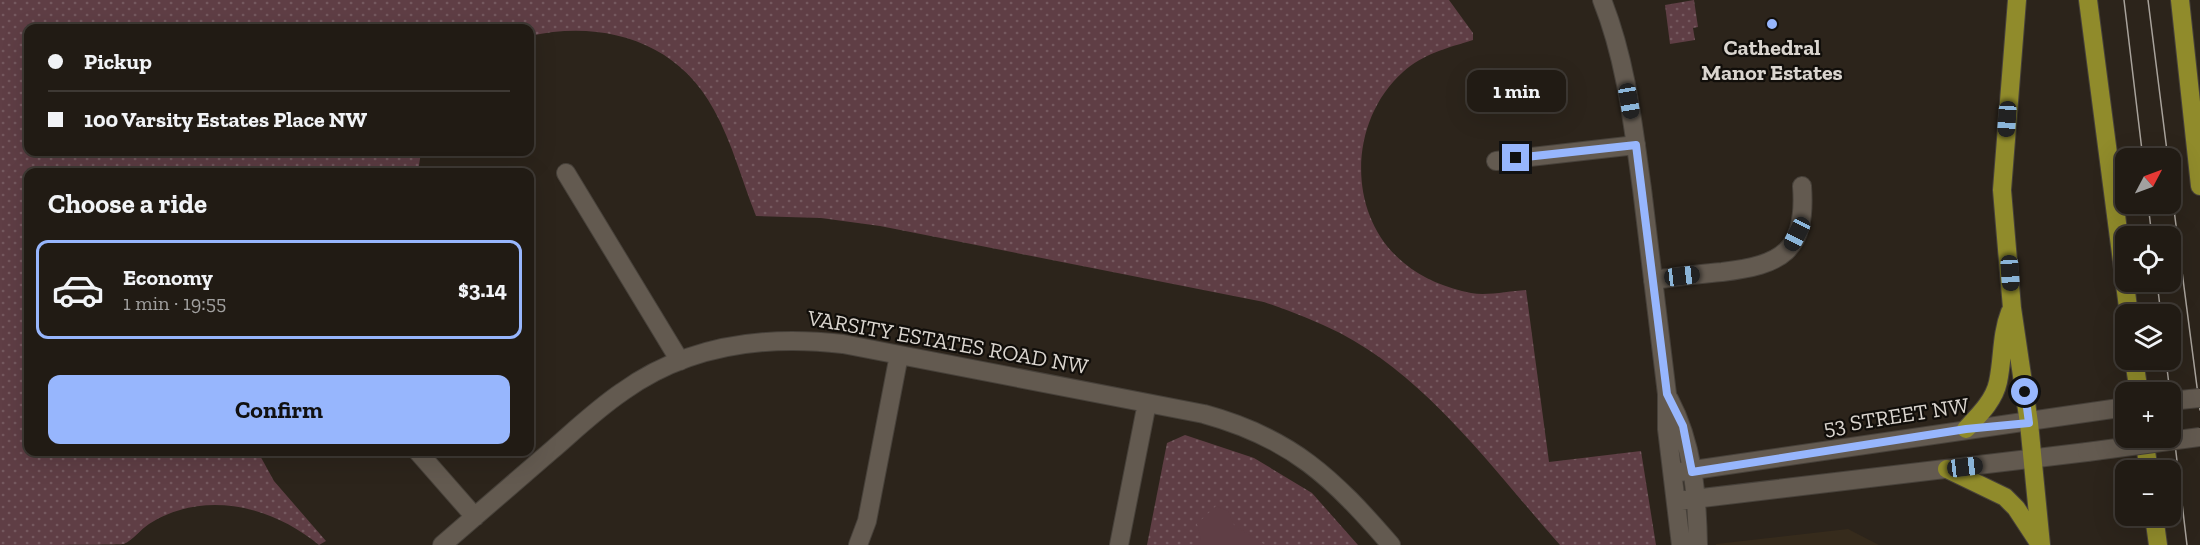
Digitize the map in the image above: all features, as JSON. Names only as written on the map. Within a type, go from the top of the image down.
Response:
[{"type":"highway","points":[[2017,0],[2002,190],[2012,308],[2029,423],[2041,545]]},
{"type":"highway","points":[[2088,0],[2127,304]]},
{"type":"highway","points":[[2180,0],[2200,186]]},
{"type":"highway","points":[[1966,429],[1990,400],[1997,384],[2005,324],[2012,308]]},
{"type":"highway","points":[[1947,469],[2005,497],[2016,508],[2041,545]]},
{"type":"highway","points":[[2155,526],[2158,545]]},
{"type":"street","points":[[1602,0],[1612,25],[1626,84],[1636,145],[1667,394],[1667,429],[1673,473],[1685,500],[1698,545]]},
{"type":"street","points":[[1496,161],[1636,145]]},
{"type":"street","points":[[566,173],[680,361]]},
{"type":"street","points":[[1653,280],[1749,268],[1773,262],[1791,246],[1797,234],[1803,200],[1802,186]]},
{"type":"street","name":"VARSITY ESTATES ROAD NW","points":[[442,545],[602,407],[647,376],[680,361],[737,345],[785,339],[843,344],[1147,403],[1236,423],[1289,448],[1326,474],[1391,545]]},
{"type":"street","points":[[858,545],[867,521],[899,355]]},
{"type":"street","points":[[1667,394],[1683,426],[1692,472],[1685,500],[1681,545]]},
{"type":"street","points":[[2181,400],[2200,398]]},
{"type":"street","points":[[1119,545],[1147,403]]},
{"type":"street","name":"53 STREET NW","points":[[1673,473],[1692,472],[1966,429],[2029,423],[2081,412],[2115,408]]},
{"type":"street","points":[[1685,500],[2200,437]]},
{"type":"street","points":[[422,456],[475,517]]},
{"type":"shaded area","points":[[0,0],[1449,0],[1473,33],[1473,40],[1436,52],[1419,61],[1403,72],[1385,92],[1372,116],[1364,142],[1361,168],[1364,195],[1372,220],[1385,243],[1404,263],[1419,274],[1436,282],[1477,294],[1526,290],[1549,462],[1641,451],[1656,545],[1560,545],[1459,429],[1403,376],[1373,353],[1340,333],[1264,302],[880,226],[821,218],[756,216],[726,135],[714,110],[698,86],[680,67],[658,52],[635,41],[610,34],[584,31],[534,35],[534,24],[24,24],[24,156],[420,156],[419,168],[24,168],[24,456],[260,456],[274,481],[326,541],[319,545],[280,520],[259,512],[215,505],[192,507],[170,513],[149,524],[124,544],[0,545]]},
{"type":"shaded area","points":[[1694,0],[1698,27],[1693,28],[1695,40],[1670,44],[1665,5]]},
{"type":"shaded area","points":[[1185,435],[1254,458],[1312,493],[1358,545],[1147,545],[1167,443]]},
{"type":"shaded area","points":[[1216,506],[1228,511],[1234,525],[1265,545],[1198,545],[1201,539],[1197,524]]},
{"type":"shaded area","points":[[1848,529],[1879,545],[1716,545],[1716,544]]},
{"type":"tram line","points":[[2124,0],[2142,148]]},
{"type":"tram line","points":[[2148,0],[2167,148]]},
{"type":"tram line","points":[[2149,214],[2151,226]]},
{"type":"tram line","points":[[2175,214],[2200,410]]},
{"type":"tram line","points":[[2158,292],[2160,304]]},
{"type":"tram line","points":[[2167,370],[2169,382]]},
{"type":"tram line","points":[[2175,448],[2187,545]]},
{"type":"place","name":"Cathedral Manor Estates","points":[[1772,24]]},
{"type":"route","points":[[1516,158],[1636,145],[1667,394],[1683,426],[1692,472],[1966,429],[2029,423],[2025,392]]}]
